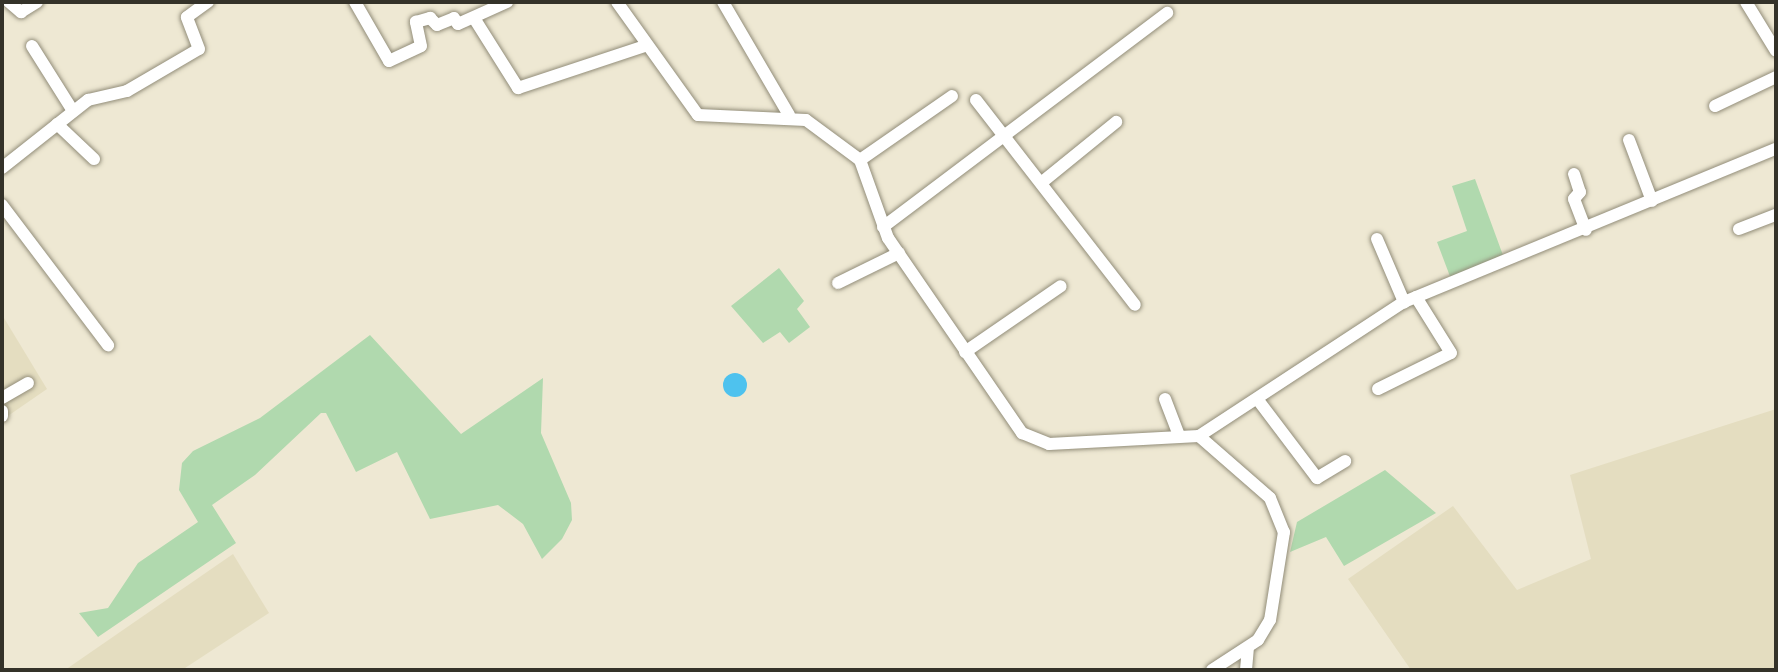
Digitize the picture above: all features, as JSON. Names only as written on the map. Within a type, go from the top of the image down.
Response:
[{"type":"street","points":[[9,2],[21,12],[37,2]]},
{"type":"street","points":[[2,168],[88,100],[127,90],[199,49],[187,17],[208,2]]},
{"type":"street","points":[[355,2],[389,61],[421,46],[416,22],[474,19],[507,2]]},
{"type":"street","points":[[618,2],[645,46],[703,118],[789,115],[821,127],[860,160],[883,227],[899,253],[1013,424],[1040,442],[1199,436],[1410,300],[1586,230],[1776,149]]},
{"type":"street","points":[[723,2],[789,115]]},
{"type":"street","points":[[1745,2],[1776,51]]},
{"type":"street","points":[[883,227],[1167,13]]},
{"type":"street","points":[[474,19],[518,88],[645,46]]},
{"type":"street","points":[[32,46],[74,111]]},
{"type":"street","points":[[1715,106],[1776,77]]},
{"type":"street","points":[[860,160],[952,96]]},
{"type":"street","points":[[976,100],[1135,305]]},
{"type":"street","points":[[1041,183],[1116,122]]},
{"type":"street","points":[[57,124],[94,159]]},
{"type":"street","points":[[1629,140],[1652,201]]},
{"type":"street","points":[[1574,174],[1580,192],[1574,199],[1586,230]]},
{"type":"street","points":[[2,205],[108,345]]},
{"type":"street","points":[[1739,229],[1776,215]]},
{"type":"street","points":[[1377,239],[1410,300],[1451,353],[1378,389]]},
{"type":"street","points":[[838,283],[899,253]]},
{"type":"street","points":[[965,352],[1061,286]]},
{"type":"street","points":[[2,398],[28,383]]},
{"type":"street","points":[[1165,399],[1179,435]]},
{"type":"street","points":[[1258,400],[1317,478],[1345,461]]},
{"type":"street","points":[[1199,436],[1270,498],[1281,519],[1273,611],[1248,648],[1212,670]]},
{"type":"street","points":[[1246,670],[1248,648]]},
{"type":"shaded area","points":[[4,318],[47,389],[2,420],[2,319]]},
{"type":"shaded area","points":[[1776,409],[1776,670],[1411,670],[1348,579],[1453,506],[1517,590],[1591,559],[1570,475]]},
{"type":"shaded area","points":[[233,554],[269,613],[182,670],[65,670]]},
{"type":"green space","points":[[1475,179],[1504,258],[1451,279],[1437,242],[1467,231],[1452,186]]},
{"type":"green space","points":[[779,268],[804,301],[797,309],[810,327],[789,343],[780,332],[763,343],[731,306]]},
{"type":"green space","points":[[370,335],[461,434],[543,378],[541,433],[571,503],[572,520],[562,539],[542,559],[523,524],[498,505],[430,519],[397,452],[356,472],[326,413],[321,413],[255,475],[212,505],[236,543],[98,637],[79,613],[108,608],[138,563],[198,522],[179,490],[182,463],[193,451],[260,418]]},
{"type":"green space","points":[[1385,470],[1436,513],[1344,566],[1326,537],[1290,552],[1297,522]]},
{"type":"water","points":[[735,373],[743,377],[747,385],[743,393],[735,397],[727,393],[723,385],[727,377]]}]
